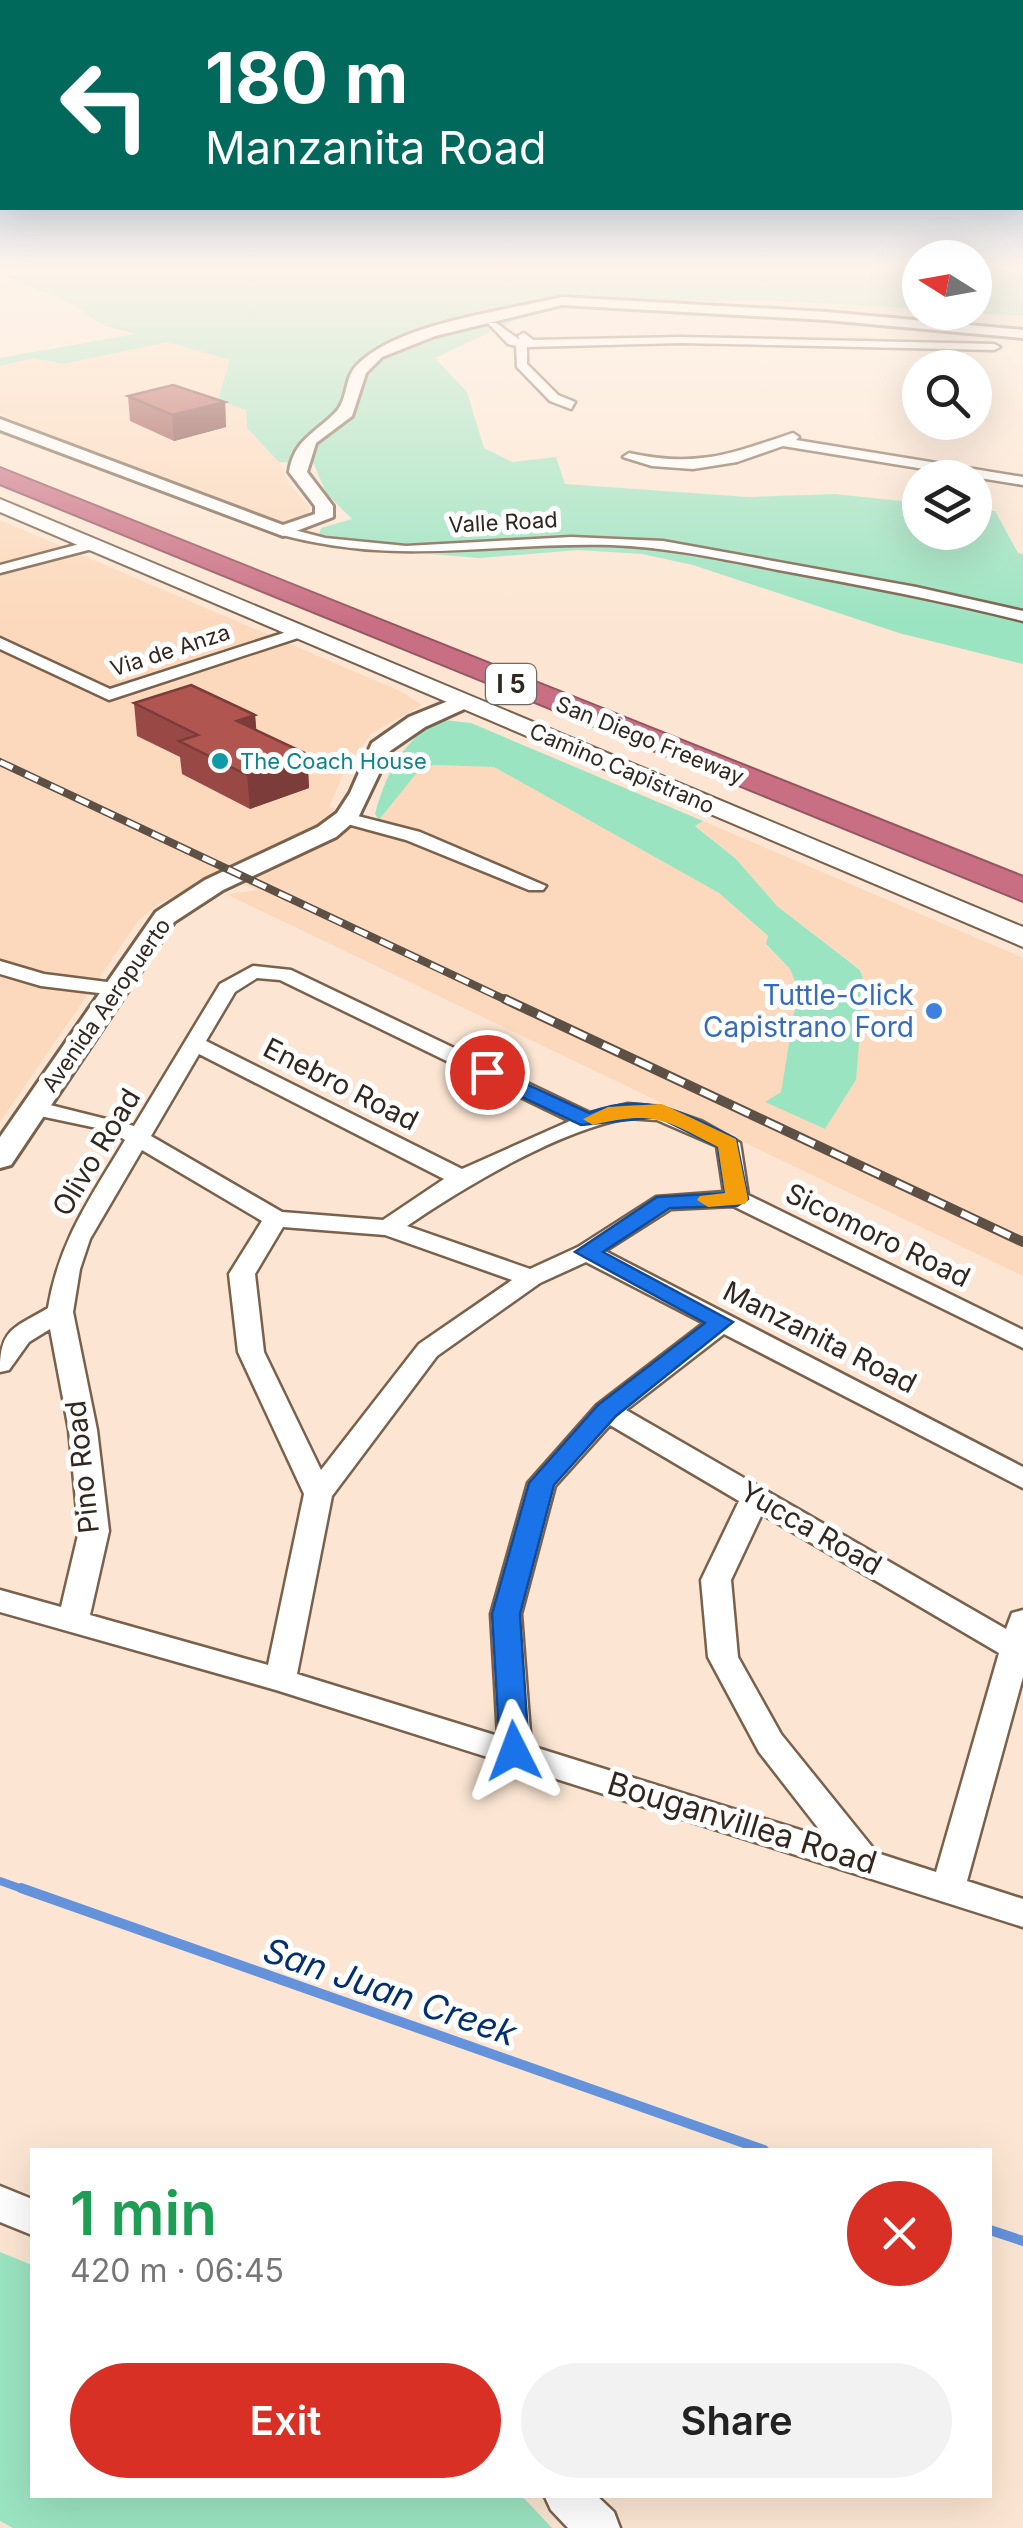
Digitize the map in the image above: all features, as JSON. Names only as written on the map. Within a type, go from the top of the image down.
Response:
[{"type":"highway","name":"San Diego Freeway","points":[[0,449],[660,712]]},
{"type":"highway","name":"San Diego Freeway","points":[[0,475],[1023,890]]},
{"type":"highway","name":"San Diego Freeway","points":[[710,732],[1023,856]]},
{"type":"main road","name":"Camino Capistrano","points":[[0,504],[1023,938]]},
{"type":"street","points":[[283,531],[324,517],[324,506],[298,472],[300,456],[310,440],[346,412],[354,388]]},
{"type":"street","points":[[544,388],[554,398],[572,405]]},
{"type":"street","name":"Valle Road","points":[[0,424],[322,544],[372,551],[556,540],[709,548],[940,594],[1023,616]]},
{"type":"street","points":[[630,456],[682,468],[746,457],[812,429]]},
{"type":"street","points":[[782,442],[1023,481]]},
{"type":"street","points":[[0,569],[91,544]]},
{"type":"street","name":"Via de Anza","points":[[0,644],[109,695],[302,632]]},
{"type":"street","points":[[463,701],[417,722],[380,748],[346,818],[413,836],[536,886]]},
{"type":"street","name":"Avenida Aeropuerto","points":[[0,1159],[165,917],[186,901],[303,847],[346,818]]},
{"type":"street","points":[[0,968],[41,980],[115,989]]},
{"type":"street","name":"Olivo Road","points":[[60,1312],[67,1269],[78,1239],[226,988],[253,972],[284,974],[588,1121]]},
{"type":"street","name":"Enebro Road","points":[[195,1044],[461,1178]]},
{"type":"street","points":[[34,1108],[118,1126],[276,1219],[388,1228],[532,1278]]},
{"type":"street","points":[[280,1680],[318,1494],[428,1350],[532,1278],[586,1252],[665,1202],[737,1199],[728,1144],[662,1110],[608,1113],[461,1178],[388,1228]]},
{"type":"street","name":"Sicomoro Road","points":[[737,1199],[1023,1340]]},
{"type":"street","points":[[276,1219],[242,1274],[252,1352],[318,1494]]},
{"type":"street","name":"Manzanita Road","points":[[586,1252],[1023,1479]]},
{"type":"street","points":[[0,1364],[20,1336],[60,1312]]},
{"type":"street","name":"Pino Road","points":[[60,1312],[83,1430],[94,1531],[73,1622]]},
{"type":"street","points":[[514,1751],[506,1614],[542,1483],[607,1411],[721,1322]]},
{"type":"street","name":"Yucca Road","points":[[607,1411],[756,1496],[1019,1634]]},
{"type":"street","points":[[756,1496],[716,1580],[723,1657],[770,1742],[863,1860]]},
{"type":"street","name":"Bouganvillea Road","points":[[0,1600],[514,1751],[1023,1913]]},
{"type":"street","points":[[948,1888],[1019,1634]]},
{"type":"street","points":[[0,2204],[30,2216]]},
{"type":"street","points":[[569,2498],[598,2528]]},
{"type":"shaded area","points":[[0,388],[239,388],[249,416],[247,428],[279,462],[289,483],[310,508],[307,516],[296,524],[282,523],[123,466],[0,414]]},
{"type":"shaded area","points":[[0,520],[400,691],[422,705],[371,734],[345,770],[329,807],[379,820],[415,774],[433,765],[494,767],[719,893],[768,937],[766,945],[790,969],[798,989],[781,1092],[766,1102],[824,1129],[856,1080],[861,970],[777,906],[736,859],[695,825],[703,821],[1023,958],[1023,1276],[232,897],[227,894],[257,890],[219,873],[160,903],[139,920],[0,1122]]},
{"type":"green space","points":[[222,388],[463,388],[484,448],[512,462],[556,457],[565,484],[748,497],[835,494],[902,501],[902,550],[992,550],[992,511],[995,511],[1018,553],[1023,554],[1023,664],[899,633],[693,565],[642,554],[578,550],[479,558],[359,548],[319,535],[321,528],[352,519],[326,493],[314,464],[279,462],[247,428],[246,410],[218,400]]},
{"type":"green space","points":[[444,720],[471,723],[703,821],[695,826],[736,859],[777,906],[860,970],[864,983],[856,1080],[825,1129],[765,1102],[781,1092],[798,989],[790,969],[766,944],[768,936],[719,893],[494,767],[433,765],[415,775],[379,820],[375,814],[379,800],[398,758],[418,736]]},
{"type":"green space","points":[[0,2252],[30,2264],[30,2498],[524,2498],[552,2528],[13,2528],[0,2521]]},
{"type":"building","points":[[161,388],[182,388],[225,402],[172,415],[128,396]]},
{"type":"building","points":[[191,685],[255,715],[237,721],[307,754],[247,775],[179,741],[198,735],[134,703]]},
{"type":"waterway","name":"San Juan Creek","points":[[0,1881],[28,1891]]},
{"type":"waterway","name":"San Juan Creek","points":[[21,1888],[758,2148]]},
{"type":"waterway","name":"San Juan Creek","points":[[992,2231],[1023,2241]]},
{"type":"railway","points":[[0,762],[510,1002]]},
{"type":"railway","points":[[505,999],[1023,1242]]},
{"type":"slow traffic","points":[[593,1119],[608,1113],[662,1110],[728,1144],[737,1199],[708,1200]]},
{"type":"place","name":"The Coach House","points":[[220,761]]},
{"type":"place","name":"Tuttle-Click Capistrano Ford","points":[[934,1011]]},
{"type":"route","points":[[487,1072],[588,1121],[608,1113],[662,1110],[728,1144],[737,1199],[665,1202],[586,1252],[721,1322],[607,1411],[542,1483],[506,1614],[514,1751]]}]
